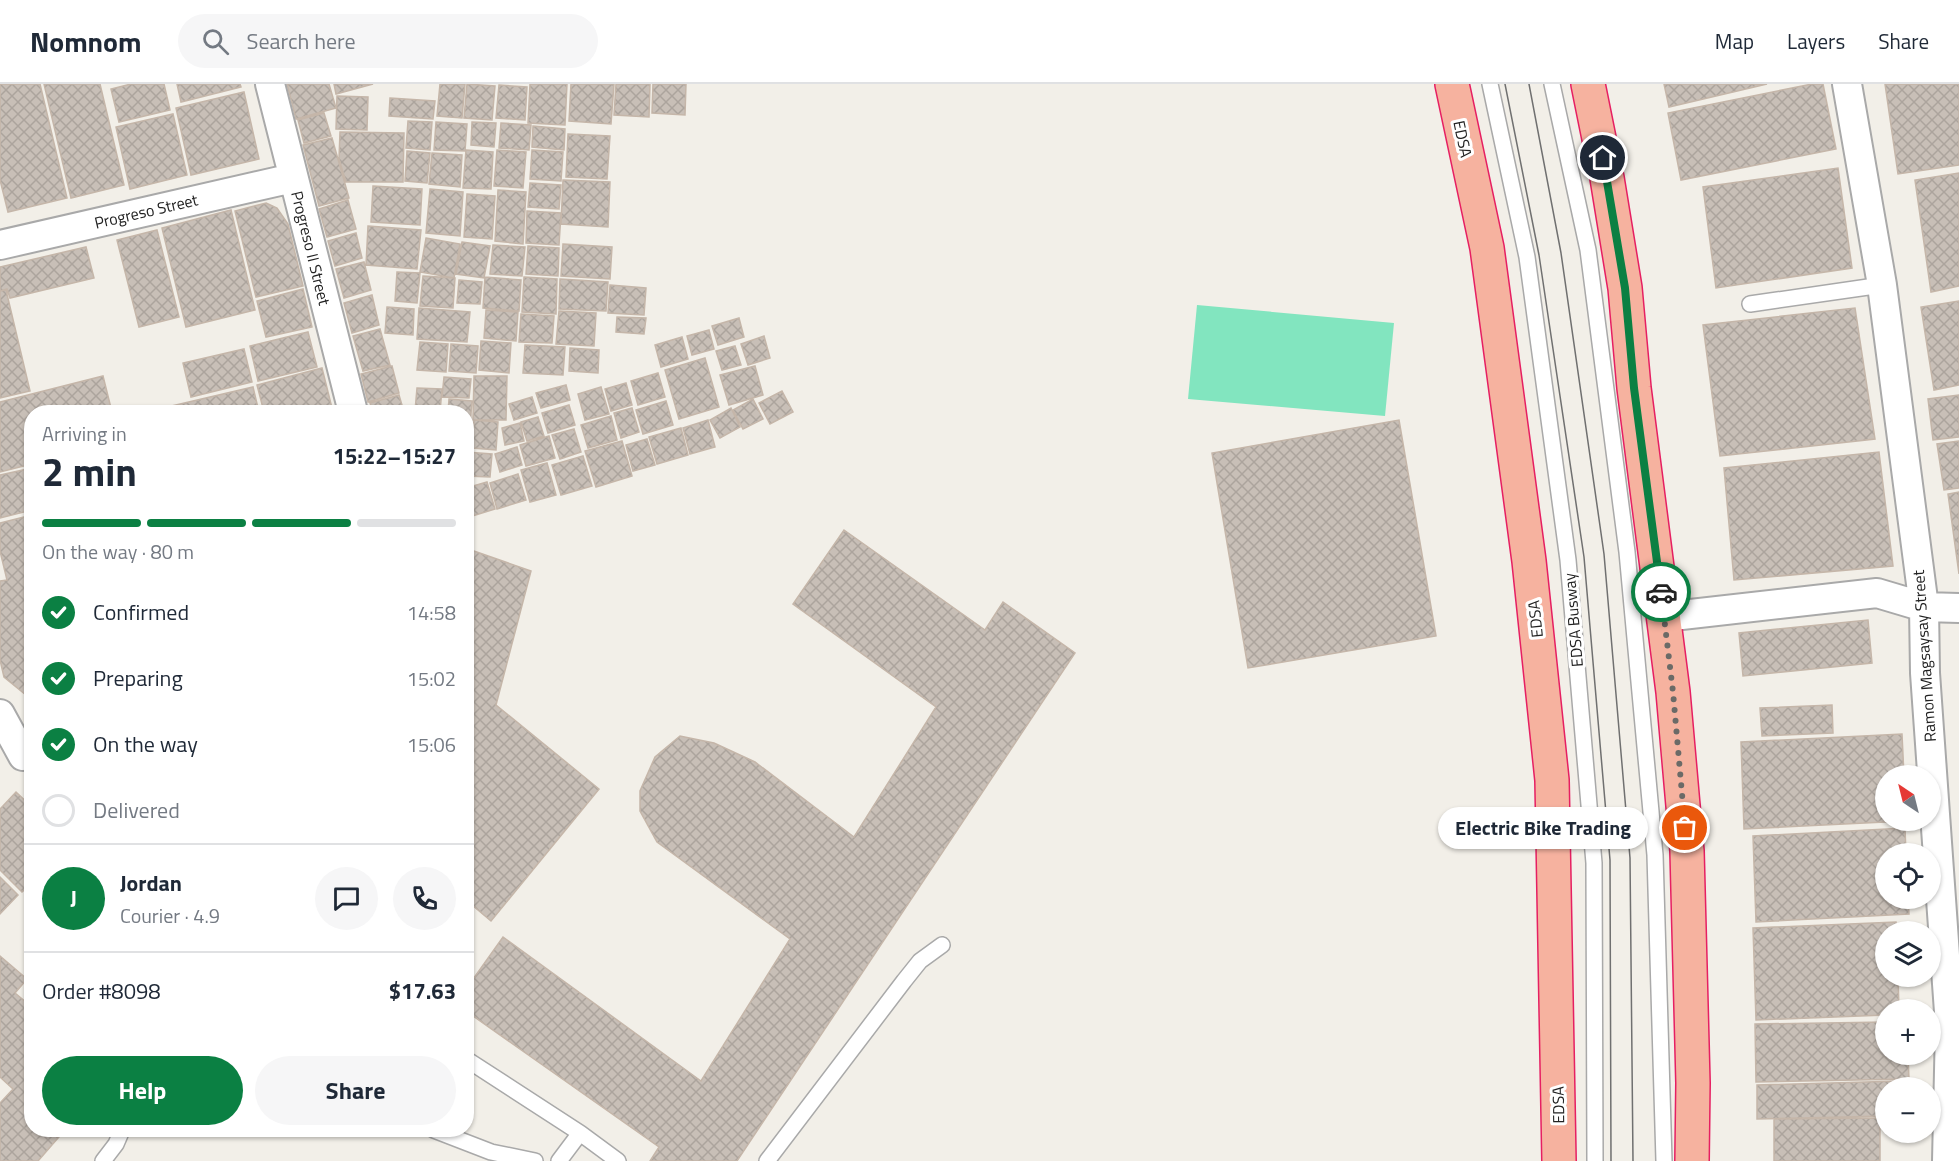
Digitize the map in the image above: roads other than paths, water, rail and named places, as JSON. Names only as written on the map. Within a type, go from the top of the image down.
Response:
[{"type":"highway","name":"EDSA","points":[[1452,84],[1487,248],[1529,561],[1549,757],[1552,792],[1558,1161]]},
{"type":"highway","points":[[1588,84],[1607,178],[1625,288],[1634,388],[1673,692],[1687,851],[1693,1083],[1692,1161]]},
{"type":"street","name":"Progreso II Street","points":[[270,84],[351,405]]},
{"type":"street","name":"Ramon Magsaysay Street","points":[[1847,84],[1882,285],[1924,607],[1924,673],[1950,1026],[1947,1161]]},
{"type":"street","name":"Progreso Street","points":[[0,245],[293,178]]},
{"type":"street","points":[[1664,617],[1877,593],[1924,607],[1959,608]]},
{"type":"street","points":[[0,714],[23,756]]},
{"type":"lane","name":"EDSA Busway","points":[[1490,84],[1527,257],[1568,560],[1594,863],[1595,1161]]},
{"type":"lane","points":[[1552,84],[1588,250],[1627,552],[1654,855],[1664,1161]]},
{"type":"lane","points":[[1750,304],[1882,285]]},
{"type":"lane","points":[[767,1161],[904,981],[920,962],[942,945]]},
{"type":"lane","points":[[474,1064],[580,1133],[618,1161]]},
{"type":"lane","points":[[559,1161],[580,1133]]},
{"type":"lane","points":[[103,1161],[119,1137]]},
{"type":"lane","points":[[452,1137],[492,1152],[535,1161]]},
{"type":"tram line","points":[[1505,84],[1539,255],[1584,557],[1610,860],[1611,1161]]},
{"type":"tram line","points":[[1529,84],[1561,253],[1604,554],[1630,858],[1633,1161]]},
{"type":"place","name":"Electric Bike Trading","points":[[1685,828]]}]
